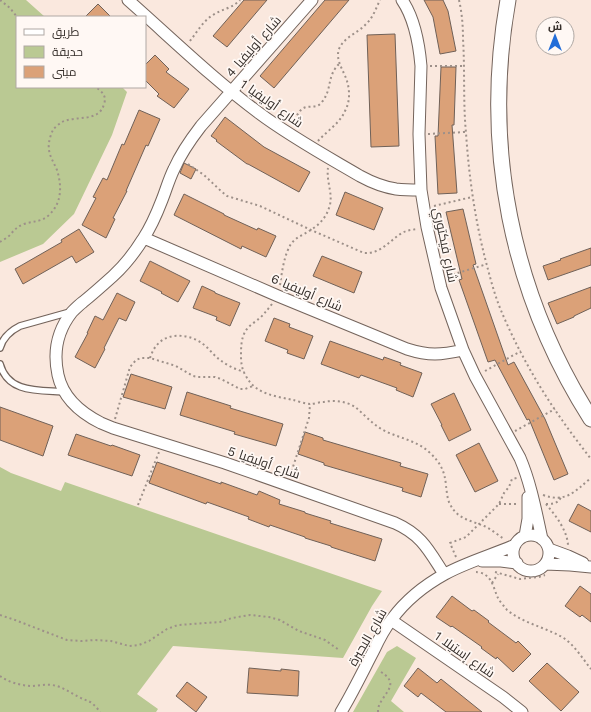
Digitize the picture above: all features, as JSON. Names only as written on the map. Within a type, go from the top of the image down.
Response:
[{"type":"main road","points":[[508,0],[500,63],[498,107],[500,150],[505,194],[513,236],[525,279],[539,319],[556,359],[591,418]]},
{"type":"street","name":"شارع أوليفيا 4","points":[[231,92],[312,0]]},
{"type":"street","name":"شارع فيكتوري","points":[[402,0],[414,25],[419,48],[421,66],[419,134],[421,190],[426,227],[441,288],[463,350],[475,376],[520,458],[527,478],[542,539]]},
{"type":"street","name":"شارع أوليفيا 1","points":[[135,2],[183,49],[231,92],[287,132],[332,160],[360,176],[378,184],[397,189],[421,190]]},
{"type":"street","name":"شارع أوليفيا 5","points":[[231,92],[201,126],[179,157],[162,200],[144,238],[135,252],[117,273],[73,311],[64,323],[58,336],[56,350],[56,365],[64,392],[80,411],[90,418],[113,428],[287,484],[404,527],[419,538],[425,545],[444,574]]},
{"type":"street","name":"شارع أوليفيا 6","points":[[144,238],[278,296],[407,349],[417,352],[437,354],[463,350]]},
{"type":"street","name":"شارع فيكتوري","points":[[525,536],[528,518],[527,478]]},
{"type":"street","points":[[546,569],[549,549],[546,543],[537,536],[531,535],[521,538],[515,545],[514,558],[517,564],[522,568],[534,570],[540,568],[546,569],[570,565],[591,567]]},
{"type":"street","name":"شارع البحيرة","points":[[341,712],[383,633],[391,620],[406,602],[444,574],[464,564],[515,545]]},
{"type":"street","points":[[549,549],[591,567]]},
{"type":"street","name":"شارع البحيرة","points":[[464,564],[485,561],[501,561],[517,564]]},
{"type":"street","name":"شارع إستيلا 1","points":[[391,620],[503,697],[522,712]]},
{"type":"lane","name":"شارع أوليفيا 5","points":[[0,348],[6,335],[12,330],[20,326],[73,311]]},
{"type":"lane","points":[[0,366],[8,380],[21,388],[64,392]]},
{"type":"path","points":[[0,0],[10,8],[16,16]]},
{"type":"path","points":[[183,49],[210,17],[237,4],[240,0]]},
{"type":"path","points":[[312,148],[339,120],[345,112],[348,104],[350,95],[349,88],[338,55],[342,43],[368,23],[380,0]]},
{"type":"path","points":[[459,0],[463,25],[466,132],[472,197],[486,264],[500,307],[514,340],[561,419],[591,459]]},
{"type":"path","points":[[287,132],[302,109],[314,107],[322,103],[327,94],[332,72],[340,63]]},
{"type":"path","points":[[421,66],[464,66]]},
{"type":"path","points":[[0,242],[22,224],[41,221],[49,216],[55,209],[61,191],[60,180],[49,149],[49,139],[54,129],[62,122],[72,119],[88,118],[103,109],[106,101],[103,92],[97,88]]},
{"type":"path","points":[[419,134],[466,132]]},
{"type":"path","points":[[179,157],[197,169],[228,196],[260,206],[364,253],[378,251],[406,231],[426,227]]},
{"type":"path","points":[[332,160],[328,169],[331,200],[330,206],[318,225],[300,235],[291,244],[286,258],[278,296],[245,332],[242,338],[241,346],[241,362],[244,372],[253,386],[266,393],[310,404],[330,401],[346,403],[354,407],[381,429],[390,434],[408,439],[429,451],[438,461],[445,474],[447,494],[451,507],[460,517],[486,527],[515,545]]},
{"type":"path","points":[[423,209],[472,197]]},
{"type":"path","points":[[439,278],[486,264]]},
{"type":"path","points":[[150,358],[156,347],[164,339],[176,336],[190,337],[203,344],[225,364],[244,372]]},
{"type":"path","points":[[475,376],[521,351]]},
{"type":"path","points":[[113,428],[130,367],[136,360],[145,357],[176,366],[193,376],[215,377],[221,379],[240,389],[253,386]]},
{"type":"path","points":[[287,484],[309,418],[310,404]]},
{"type":"path","points":[[507,435],[555,409]]},
{"type":"path","points":[[138,505],[163,443]]},
{"type":"path","points":[[464,564],[450,543],[466,537],[499,504],[504,493],[509,487],[512,478],[527,478]]},
{"type":"path","points":[[543,499],[540,494],[552,497],[571,494],[591,478]]},
{"type":"path","points":[[545,504],[555,515],[568,539],[568,556]]},
{"type":"path","points":[[494,572],[520,579],[539,577],[546,569]]},
{"type":"path","points":[[483,571],[472,571],[484,573],[488,577],[498,599],[508,610],[532,624],[563,638],[571,644],[591,669]]},
{"type":"path","points":[[492,583],[498,573]]},
{"type":"path","points":[[0,615],[67,640],[111,641],[129,646],[139,645],[149,641],[167,629],[178,625],[220,622],[250,615],[280,620],[299,631],[325,640],[339,650]]},
{"type":"path","points":[[378,712],[377,709],[380,702],[390,689],[390,682],[387,676],[381,672]]},
{"type":"path","points":[[0,676],[20,685],[54,685],[87,700],[100,712]]},
{"type":"green space","points":[[0,0],[26,0],[44,16],[16,16],[16,88],[123,88],[127,92],[112,135],[74,214],[43,244],[0,262]]},
{"type":"green space","points":[[0,467],[11,473],[61,491],[65,482],[382,591],[343,658],[173,646],[137,694],[158,709],[156,712],[0,712]]},
{"type":"green space","points":[[397,646],[416,658],[391,701],[404,712],[353,712],[387,652]]},
{"type":"building","points":[[244,0],[267,0],[227,47],[213,36]]},
{"type":"building","points":[[325,0],[349,0],[274,88],[260,76]]},
{"type":"building","points":[[424,0],[443,0],[448,11],[456,51],[440,54],[433,17]]},
{"type":"building","points":[[98,4],[110,16],[86,16]]},
{"type":"building","points":[[395,34],[399,146],[371,147],[367,35]]},
{"type":"building","points":[[155,55],[169,69],[166,72],[189,89],[174,108],[157,96],[159,94],[146,81],[146,64]]},
{"type":"building","points":[[441,67],[456,67],[454,125],[452,125],[457,193],[438,194],[435,136],[438,136]]},
{"type":"building","points":[[139,110],[160,119],[148,146],[146,145],[127,191],[113,218],[115,219],[106,238],[82,225],[96,198],[93,197],[103,178],[107,180],[122,144],[124,145]]},
{"type":"building","points":[[225,117],[264,147],[310,172],[299,192],[247,164],[211,136]]},
{"type":"building","points":[[184,163],[196,169],[191,179],[180,173]]},
{"type":"building","points":[[345,192],[383,208],[374,230],[336,215]]},
{"type":"building","points":[[184,194],[224,215],[257,230],[258,228],[276,236],[266,257],[242,246],[241,249],[174,215]]},
{"type":"building","points":[[463,209],[476,264],[473,265],[508,365],[514,362],[545,419],[568,474],[554,480],[529,419],[527,420],[495,360],[488,362],[459,280],[462,279],[446,212]]},
{"type":"building","points":[[79,229],[94,252],[76,263],[72,256],[23,284],[15,269],[62,242],[61,240]]},
{"type":"building","points":[[591,248],[591,265],[548,280],[543,266]]},
{"type":"building","points":[[322,256],[362,272],[354,293],[313,276]]},
{"type":"building","points":[[150,261],[190,281],[178,302],[140,281]]},
{"type":"building","points":[[202,286],[240,303],[230,326],[216,320],[217,317],[193,308]]},
{"type":"building","points":[[591,287],[591,308],[557,324],[548,303]]},
{"type":"building","points":[[117,293],[135,302],[126,321],[119,318],[95,368],[75,357],[95,316],[103,320]]},
{"type":"building","points":[[274,318],[290,324],[289,327],[313,336],[304,359],[287,353],[288,350],[265,341]]},
{"type":"building","points":[[330,341],[383,360],[384,357],[422,373],[413,397],[396,390],[397,388],[361,375],[359,378],[321,364]]},
{"type":"building","points":[[131,374],[172,387],[165,409],[123,397]]},
{"type":"building","points":[[187,392],[231,406],[230,408],[283,424],[276,446],[234,434],[235,432],[180,415]]},
{"type":"building","points":[[454,393],[471,430],[449,441],[431,404]]},
{"type":"building","points":[[0,407],[53,426],[43,456],[0,440]]},
{"type":"building","points":[[305,432],[323,438],[323,440],[401,463],[400,466],[428,474],[421,497],[402,491],[403,488],[324,465],[324,463],[298,454]]},
{"type":"building","points":[[76,434],[140,455],[132,476],[68,455]]},
{"type":"building","points":[[479,443],[498,481],[475,492],[456,455]]},
{"type":"building","points":[[157,462],[257,495],[259,491],[280,500],[279,504],[331,521],[330,523],[382,539],[375,561],[270,525],[269,527],[248,519],[249,517],[207,502],[206,504],[149,483]]},
{"type":"building","points":[[578,504],[591,511],[591,532],[569,521]]},
{"type":"building","points":[[580,586],[591,594],[591,622],[582,615],[580,617],[565,606]]},
{"type":"building","points":[[452,596],[472,611],[474,610],[489,621],[488,622],[516,643],[518,641],[531,654],[513,672],[497,657],[496,659],[481,648],[482,647],[452,626],[451,627],[436,617]]},
{"type":"building","points":[[547,663],[579,692],[561,711],[529,681]]},
{"type":"building","points":[[249,668],[299,671],[298,696],[247,693]]},
{"type":"building","points":[[418,668],[437,683],[441,679],[482,712],[446,712],[421,693],[418,697],[404,686]]},
{"type":"building","points":[[187,682],[207,697],[196,712],[176,696]]}]
